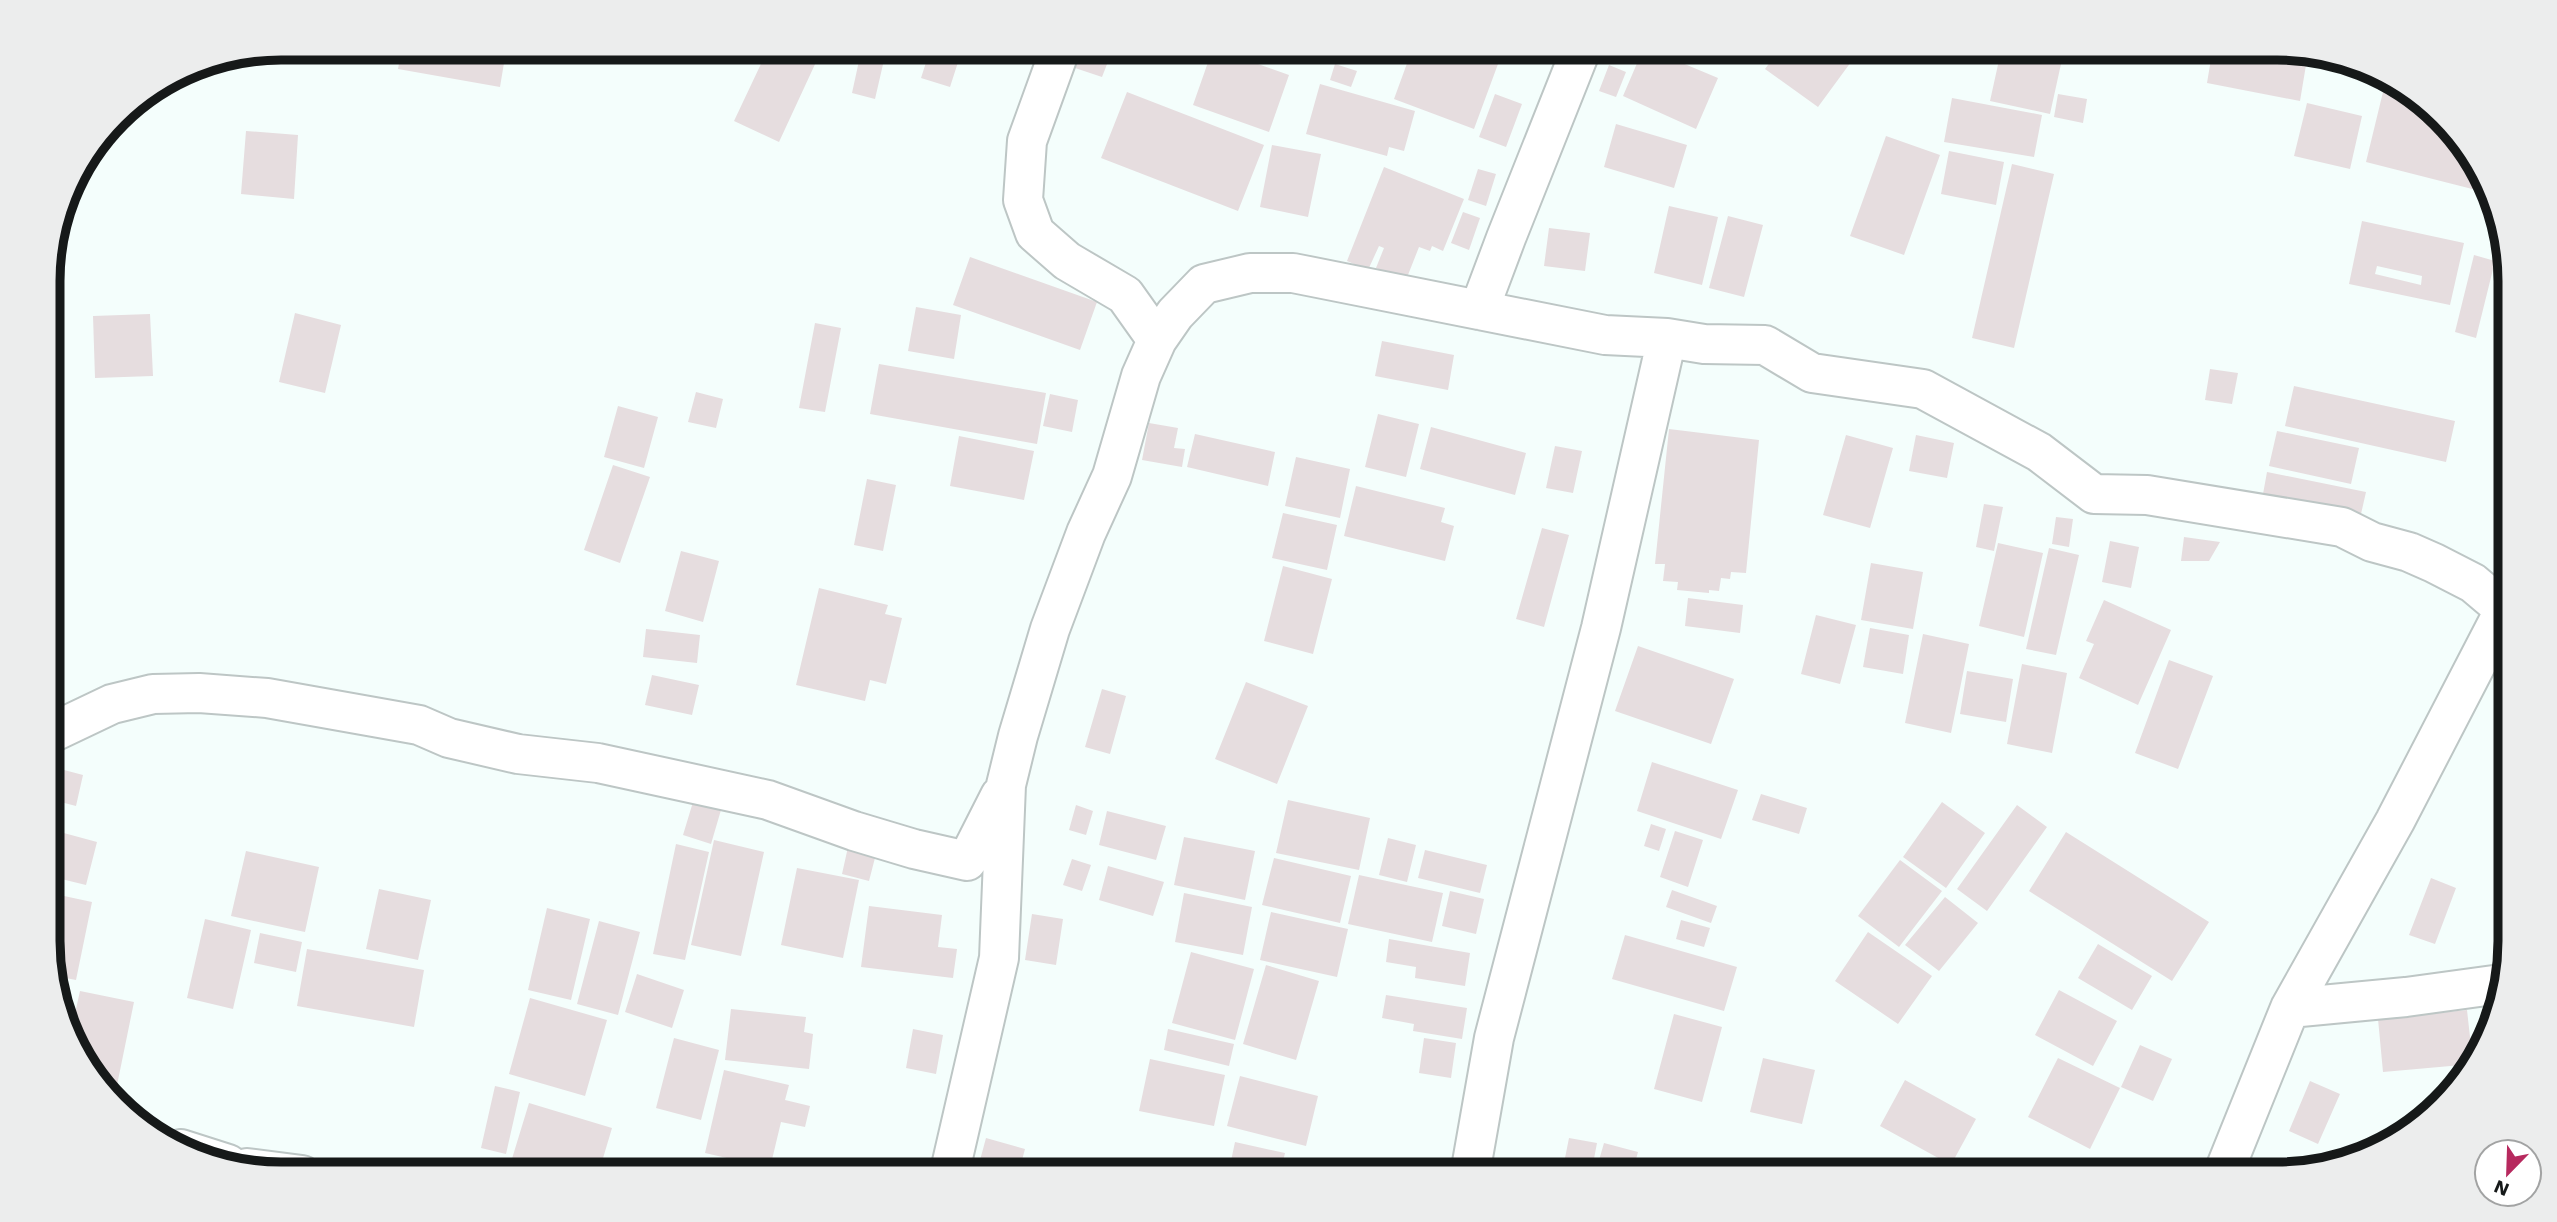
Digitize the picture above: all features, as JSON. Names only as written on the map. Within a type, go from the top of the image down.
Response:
[{"type":"street","points":[[1056,60],[1027,141],[1023,200],[1035,233],[1067,261],[1125,296],[1157,340]]},
{"type":"street","points":[[1479,310],[1578,60]]},
{"type":"street","points":[[951,1162],[999,958],[1006,785],[1018,736],[1050,629],[1086,533],[1112,475],[1141,376],[1157,340],[1175,314],[1204,284],[1250,273],[1293,273],[1605,335],[1667,338],[1704,344],[1765,345],[1812,373],[1923,389],[2039,452],[2094,494],[2147,495],[2342,527],[2372,542],[2409,552],[2434,563],[2473,583],[2498,600]]},
{"type":"street","points":[[1472,1162],[1494,1038],[1601,628],[1667,338]]},
{"type":"street","points":[[2228,1162],[2290,1009],[2395,821],[2498,623]]},
{"type":"street","points":[[60,729],[112,704],[153,694],[199,693],[267,698],[419,725],[449,738],[518,754],[598,763],[768,800],[866,834],[967,861],[1006,785]]},
{"type":"street","points":[[2290,1009],[2406,998],[2493,985]]},
{"type":"building","points":[[400,60],[504,60],[500,87],[398,69]]},
{"type":"building","points":[[763,60],[817,60],[779,142],[734,121]]},
{"type":"building","points":[[859,60],[884,60],[875,99],[852,93]]},
{"type":"building","points":[[927,60],[959,60],[950,87],[921,78]]},
{"type":"building","points":[[1074,60],[1109,60],[1102,77],[1072,67]]},
{"type":"building","points":[[1209,60],[1247,60],[1289,75],[1269,132],[1193,105]]},
{"type":"building","points":[[1408,60],[1488,60],[1498,64],[1474,129],[1394,99]]},
{"type":"building","points":[[1638,60],[1675,60],[1718,78],[1696,129],[1623,96]]},
{"type":"building","points":[[1772,60],[1852,60],[1818,107],[1765,69]]},
{"type":"building","points":[[1999,60],[2043,60],[2061,64],[2050,114],[1990,101]]},
{"type":"building","points":[[2211,60],[2307,61],[2300,101],[2207,83]]},
{"type":"building","points":[[1335,64],[1357,71],[1351,87],[1330,80]]},
{"type":"building","points":[[1609,65],[1626,72],[1616,97],[1599,91]]},
{"type":"building","points":[[1320,84],[1415,111],[1404,151],[1389,147],[1387,156],[1306,134]]},
{"type":"building","points":[[1127,92],[1264,145],[1238,211],[1101,158]]},
{"type":"building","points":[[2383,92],[2397,96],[2433,124],[2452,146],[2478,191],[2366,162]]},
{"type":"building","points":[[1495,94],[1522,104],[1506,147],[1479,137]]},
{"type":"building","points":[[2058,94],[2087,99],[2083,123],[2054,117]]},
{"type":"building","points":[[1952,98],[2042,115],[2034,157],[1944,142]]},
{"type":"building","points":[[2307,103],[2362,116],[2350,169],[2294,156]]},
{"type":"building","points":[[1616,124],[1687,145],[1674,188],[1604,167]]},
{"type":"building","points":[[246,131],[298,135],[294,199],[241,194]]},
{"type":"building","points":[[1886,136],[1940,155],[1904,255],[1850,236]]},
{"type":"building","points":[[1272,145],[1321,154],[1308,217],[1260,207]]},
{"type":"building","points":[[1949,151],[2004,162],[1996,205],[1941,194]]},
{"type":"building","points":[[2012,164],[2054,174],[2014,348],[1972,338]]},
{"type":"building","points":[[1384,167],[1464,199],[1443,251],[1432,246],[1430,251],[1419,247],[1406,280],[1376,268],[1384,248],[1379,246],[1368,270],[1347,261]]},
{"type":"building","points":[[1478,169],[1496,174],[1486,206],[1468,200]]},
{"type":"building","points":[[1669,206],[1718,217],[1702,285],[1654,273]]},
{"type":"building","points":[[1463,212],[1480,218],[1469,250],[1451,243]]},
{"type":"building","points":[[1728,216],[1763,225],[1744,297],[1709,288]]},
{"type":"building","points":[[2362,221],[2464,243],[2450,305],[2349,284]],"holes":[[[2377,266],[2422,276],[2421,285],[2375,274]]]},
{"type":"building","points":[[1549,228],[1590,233],[1585,271],[1544,266]]},
{"type":"building","points":[[2474,255],[2495,261],[2476,338],[2455,332]]},
{"type":"building","points":[[970,257],[1097,302],[1080,350],[953,305]]},
{"type":"building","points":[[916,307],[961,315],[954,359],[908,351]]},
{"type":"building","points":[[295,313],[341,325],[325,393],[279,382]]},
{"type":"building","points":[[150,314],[153,376],[95,378],[93,316]]},
{"type":"building","points":[[815,323],[841,328],[825,412],[799,408]]},
{"type":"building","points":[[1382,341],[1454,355],[1448,390],[1375,376]]},
{"type":"building","points":[[879,364],[1046,393],[1037,444],[870,414]]},
{"type":"building","points":[[2210,369],[2238,373],[2232,404],[2205,400]]},
{"type":"building","points":[[2294,386],[2455,421],[2446,462],[2285,426]]},
{"type":"building","points":[[696,392],[723,399],[716,428],[688,422]]},
{"type":"building","points":[[1050,394],[1078,400],[1072,432],[1043,426]]},
{"type":"building","points":[[618,406],[658,417],[644,468],[604,457]]},
{"type":"building","points":[[1378,414],[1419,424],[1406,477],[1365,467]]},
{"type":"building","points":[[1149,423],[1178,428],[1174,448],[1185,449],[1182,467],[1142,460]]},
{"type":"building","points":[[1431,427],[1526,453],[1515,495],[1420,469]]},
{"type":"building","points":[[1669,429],[1759,440],[1746,573],[1731,572],[1730,579],[1721,578],[1719,591],[1709,590],[1709,593],[1677,590],[1678,582],[1663,581],[1665,564],[1655,564]]},
{"type":"building","points":[[2277,431],[2359,448],[2351,484],[2269,466]]},
{"type":"building","points":[[1195,434],[1275,452],[1268,486],[1187,467]]},
{"type":"building","points":[[1846,435],[1893,448],[1870,528],[1823,515]]},
{"type":"building","points":[[1916,435],[1954,443],[1947,478],[1909,471]]},
{"type":"building","points":[[959,436],[1034,451],[1024,500],[950,486]]},
{"type":"building","points":[[1555,446],[1582,451],[1573,493],[1546,488]]},
{"type":"building","points":[[1296,457],[1350,469],[1340,518],[1285,506]]},
{"type":"building","points":[[613,465],[650,477],[620,563],[584,550]]},
{"type":"building","points":[[2267,472],[2366,492],[2361,514],[2263,494]]},
{"type":"building","points":[[867,479],[896,485],[883,551],[854,545]]},
{"type":"building","points":[[1356,486],[1445,508],[1441,522],[1454,526],[1445,561],[1344,536]]},
{"type":"building","points":[[1984,504],[2003,507],[1994,551],[1976,547]]},
{"type":"building","points":[[1283,513],[1337,525],[1327,570],[1272,558]]},
{"type":"building","points":[[2056,517],[2073,519],[2069,547],[2052,544]]},
{"type":"building","points":[[1542,528],[1569,535],[1544,627],[1516,619]]},
{"type":"building","points":[[2184,537],[2220,542],[2209,561],[2181,561]]},
{"type":"building","points":[[2110,541],[2139,547],[2131,588],[2102,582]]},
{"type":"building","points":[[1998,543],[2043,553],[2024,637],[1979,626]]},
{"type":"building","points":[[2049,548],[2079,555],[2056,655],[2026,649]]},
{"type":"building","points":[[681,551],[719,561],[703,622],[665,611]]},
{"type":"building","points":[[1871,563],[1923,572],[1913,629],[1861,620]]},
{"type":"building","points":[[1283,566],[1332,579],[1313,654],[1264,641]]},
{"type":"building","points":[[819,588],[888,605],[885,614],[902,618],[886,684],[870,680],[865,701],[796,685]]},
{"type":"building","points":[[1688,598],[1743,605],[1740,633],[1685,626]]},
{"type":"building","points":[[2104,600],[2171,630],[2138,705],[2079,678],[2094,644],[2086,641]]},
{"type":"building","points":[[1816,615],[1856,625],[1840,684],[1801,674]]},
{"type":"building","points":[[1870,628],[1909,635],[1903,674],[1863,667]]},
{"type":"building","points":[[646,629],[700,635],[697,663],[643,657]]},
{"type":"building","points":[[1923,634],[1969,644],[1951,733],[1905,723]]},
{"type":"building","points":[[1638,646],[1734,679],[1711,744],[1615,711]]},
{"type":"building","points":[[2169,660],[2213,676],[2178,769],[2135,753]]},
{"type":"building","points":[[2022,664],[2067,673],[2052,753],[2007,744]]},
{"type":"building","points":[[1967,671],[2013,679],[2006,722],[1960,714]]},
{"type":"building","points":[[652,675],[699,685],[692,715],[645,705]]},
{"type":"building","points":[[1246,682],[1308,706],[1277,784],[1215,759]]},
{"type":"building","points":[[1102,689],[1126,696],[1110,754],[1085,747]]},
{"type":"building","points":[[1652,762],[1738,790],[1721,839],[1637,811]]},
{"type":"building","points":[[60,769],[83,775],[76,806],[60,802]]},
{"type":"building","points":[[1761,794],[1807,808],[1799,834],[1752,820]]},
{"type":"building","points":[[1288,800],[1370,818],[1359,870],[1276,853]]},
{"type":"building","points":[[693,802],[721,810],[711,844],[683,835]]},
{"type":"building","points":[[1942,802],[1985,833],[1946,888],[1903,857]]},
{"type":"building","points":[[1076,805],[1093,811],[1086,835],[1069,830]]},
{"type":"building","points":[[2017,805],[2047,827],[1987,911],[1957,889]]},
{"type":"building","points":[[1107,811],[1166,826],[1156,860],[1099,845]]},
{"type":"building","points":[[1651,824],[1666,829],[1659,851],[1644,846]]},
{"type":"building","points":[[1675,831],[1703,840],[1688,887],[1660,877]]},
{"type":"building","points":[[60,832],[97,842],[86,885],[60,879]]},
{"type":"building","points":[[2066,832],[2209,922],[2172,981],[2029,891]]},
{"type":"building","points":[[1184,837],[1255,851],[1245,900],[1174,885]]},
{"type":"building","points":[[1388,838],[1416,845],[1407,882],[1379,875]]},
{"type":"building","points":[[714,840],[764,852],[741,956],[691,945]]},
{"type":"building","points":[[676,844],[709,852],[685,960],[653,954]]},
{"type":"building","points":[[848,847],[876,854],[869,881],[842,874]]},
{"type":"building","points":[[1425,850],[1487,865],[1480,893],[1418,878]]},
{"type":"building","points":[[246,851],[319,867],[305,932],[231,916]]},
{"type":"building","points":[[1274,858],[1351,876],[1340,923],[1262,905]]},
{"type":"building","points":[[1072,859],[1091,865],[1082,891],[1063,885]]},
{"type":"building","points":[[1900,860],[1942,891],[1899,947],[1858,916]]},
{"type":"building","points":[[1108,866],[1164,882],[1153,916],[1099,900]]},
{"type":"building","points":[[797,868],[859,880],[843,958],[781,945]]},
{"type":"building","points":[[1359,875],[1443,893],[1432,942],[1348,924]]},
{"type":"building","points":[[2431,878],[2456,888],[2435,944],[2409,935]]},
{"type":"building","points":[[379,889],[431,900],[418,960],[366,949]]},
{"type":"building","points":[[1672,890],[1717,906],[1711,923],[1666,907]]},
{"type":"building","points":[[1450,891],[1484,899],[1476,934],[1442,926]]},
{"type":"building","points":[[1184,893],[1252,907],[1243,955],[1175,942]]},
{"type":"building","points":[[60,895],[92,902],[76,980],[62,977],[61,971]]},
{"type":"building","points":[[1945,897],[1978,923],[1939,971],[1905,945]]},
{"type":"building","points":[[869,906],[942,915],[938,947],[957,949],[953,978],[861,967]]},
{"type":"building","points":[[547,908],[590,919],[571,1000],[528,990]]},
{"type":"building","points":[[1271,912],[1348,929],[1337,977],[1260,960]]},
{"type":"building","points":[[1032,914],[1063,919],[1056,965],[1025,960]]},
{"type":"building","points":[[205,919],[251,930],[233,1009],[187,998]]},
{"type":"building","points":[[1681,920],[1710,928],[1704,947],[1676,939]]},
{"type":"building","points":[[599,921],[640,932],[618,1015],[577,1004]]},
{"type":"building","points":[[1868,932],[1932,976],[1898,1024],[1835,981]]},
{"type":"building","points":[[260,933],[302,942],[296,972],[254,963]]},
{"type":"building","points":[[1625,935],[1737,967],[1724,1011],[1612,979]]},
{"type":"building","points":[[1389,939],[1470,953],[1465,986],[1415,978],[1416,967],[1386,962]]},
{"type":"building","points":[[2098,944],[2152,976],[2132,1010],[2078,978]]},
{"type":"building","points":[[307,949],[424,970],[414,1027],[297,1006]]},
{"type":"building","points":[[1191,952],[1254,969],[1235,1040],[1172,1023]]},
{"type":"building","points":[[1266,965],[1319,981],[1296,1060],[1243,1044]]},
{"type":"building","points":[[637,974],[684,990],[672,1028],[625,1012]]},
{"type":"building","points":[[2059,990],[2117,1021],[2093,1066],[2035,1035]]},
{"type":"building","points":[[80,991],[134,1002],[116,1089],[89,1052],[74,1019]]},
{"type":"building","points":[[1386,995],[1467,1008],[1462,1039],[1413,1031],[1414,1024],[1382,1018]]},
{"type":"building","points":[[530,998],[607,1020],[585,1096],[509,1074]]},
{"type":"building","points":[[731,1009],[806,1017],[804,1032],[813,1034],[809,1069],[725,1060]]},
{"type":"building","points":[[2467,1010],[2471,1046],[2459,1065],[2383,1072],[2378,1019]]},
{"type":"building","points":[[1674,1014],[1722,1027],[1702,1102],[1654,1089]]},
{"type":"building","points":[[913,1029],[943,1035],[936,1074],[906,1068]]},
{"type":"building","points":[[1168,1029],[1234,1044],[1229,1066],[1164,1050]]},
{"type":"building","points":[[674,1038],[719,1050],[701,1120],[656,1108]]},
{"type":"building","points":[[1424,1038],[1456,1043],[1451,1078],[1419,1073]]},
{"type":"building","points":[[2140,1045],[2172,1059],[2153,1101],[2121,1087]]},
{"type":"building","points":[[1763,1058],[1815,1070],[1802,1124],[1750,1112]]},
{"type":"building","points":[[2058,1058],[2120,1088],[2090,1149],[2028,1117]]},
{"type":"building","points":[[1150,1059],[1225,1075],[1214,1126],[1139,1111]]},
{"type":"building","points":[[724,1070],[789,1085],[785,1100],[810,1106],[805,1127],[781,1122],[771,1162],[744,1162],[705,1153]]},
{"type":"building","points":[[1240,1076],[1318,1096],[1306,1146],[1227,1126]]},
{"type":"building","points":[[1905,1080],[1976,1119],[1953,1162],[1946,1162],[1880,1126]]},
{"type":"building","points":[[2310,1081],[2340,1094],[2318,1144],[2289,1131]]},
{"type":"building","points":[[495,1086],[520,1092],[506,1154],[481,1148]]},
{"type":"building","points":[[529,1103],[612,1128],[602,1162],[511,1162]]},
{"type":"building","points":[[986,1138],[1025,1149],[1022,1162],[980,1162]]},
{"type":"building","points":[[1569,1138],[1597,1143],[1593,1162],[1565,1158]]},
{"type":"building","points":[[1235,1142],[1285,1153],[1283,1162],[1231,1162]]},
{"type":"building","points":[[1604,1143],[1638,1152],[1635,1162],[1598,1162]]}]
